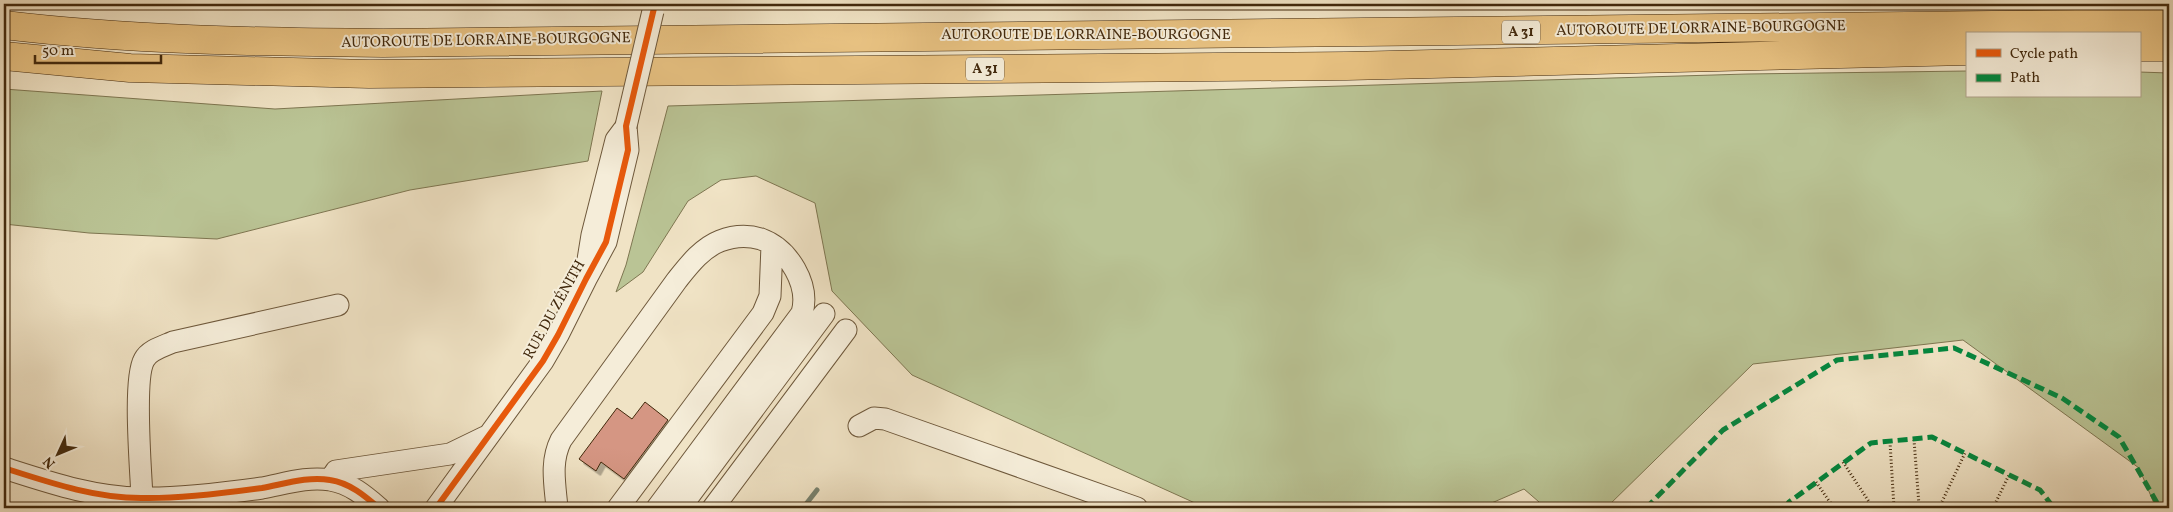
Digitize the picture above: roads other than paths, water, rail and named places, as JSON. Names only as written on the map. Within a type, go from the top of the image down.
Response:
[{"type":"highway","name":"AUTOROUTE DE LORRAINE-BOURGOGNE","points":[[4,25],[63,32],[163,39],[383,43],[2169,23]]},
{"type":"highway","points":[[2140,47],[2169,48]]},
{"type":"highway","name":"AUTOROUTE DE LORRAINE-BOURGOGNE","points":[[4,56],[130,68],[379,74],[1347,66],[1966,51]]},
{"type":"street","name":"RUE DU ZÉNITH","points":[[436,508],[543,361],[606,242],[628,150],[626,126],[654,8]]},
{"type":"street","points":[[557,508],[553,465],[555,452],[690,264],[718,242],[733,237],[748,236],[762,239],[789,260],[797,273],[805,292],[805,303],[802,313],[657,508]]},
{"type":"street","points":[[618,508],[763,313],[770,296],[772,245]]},
{"type":"street","points":[[142,498],[140,373],[145,358],[156,349],[173,342],[338,305]]},
{"type":"street","points":[[680,508],[824,314]]},
{"type":"street","points":[[714,508],[846,330]]},
{"type":"street","points":[[859,426],[874,418],[884,419],[1136,508]]},
{"type":"street","points":[[330,480],[336,471],[450,454],[472,445],[490,433]]},
{"type":"street","points":[[4,468],[54,484],[116,497],[142,498],[261,488],[306,480],[330,480],[350,485],[379,508]]},
{"type":"waterway","points":[[803,508],[817,490]]}]
